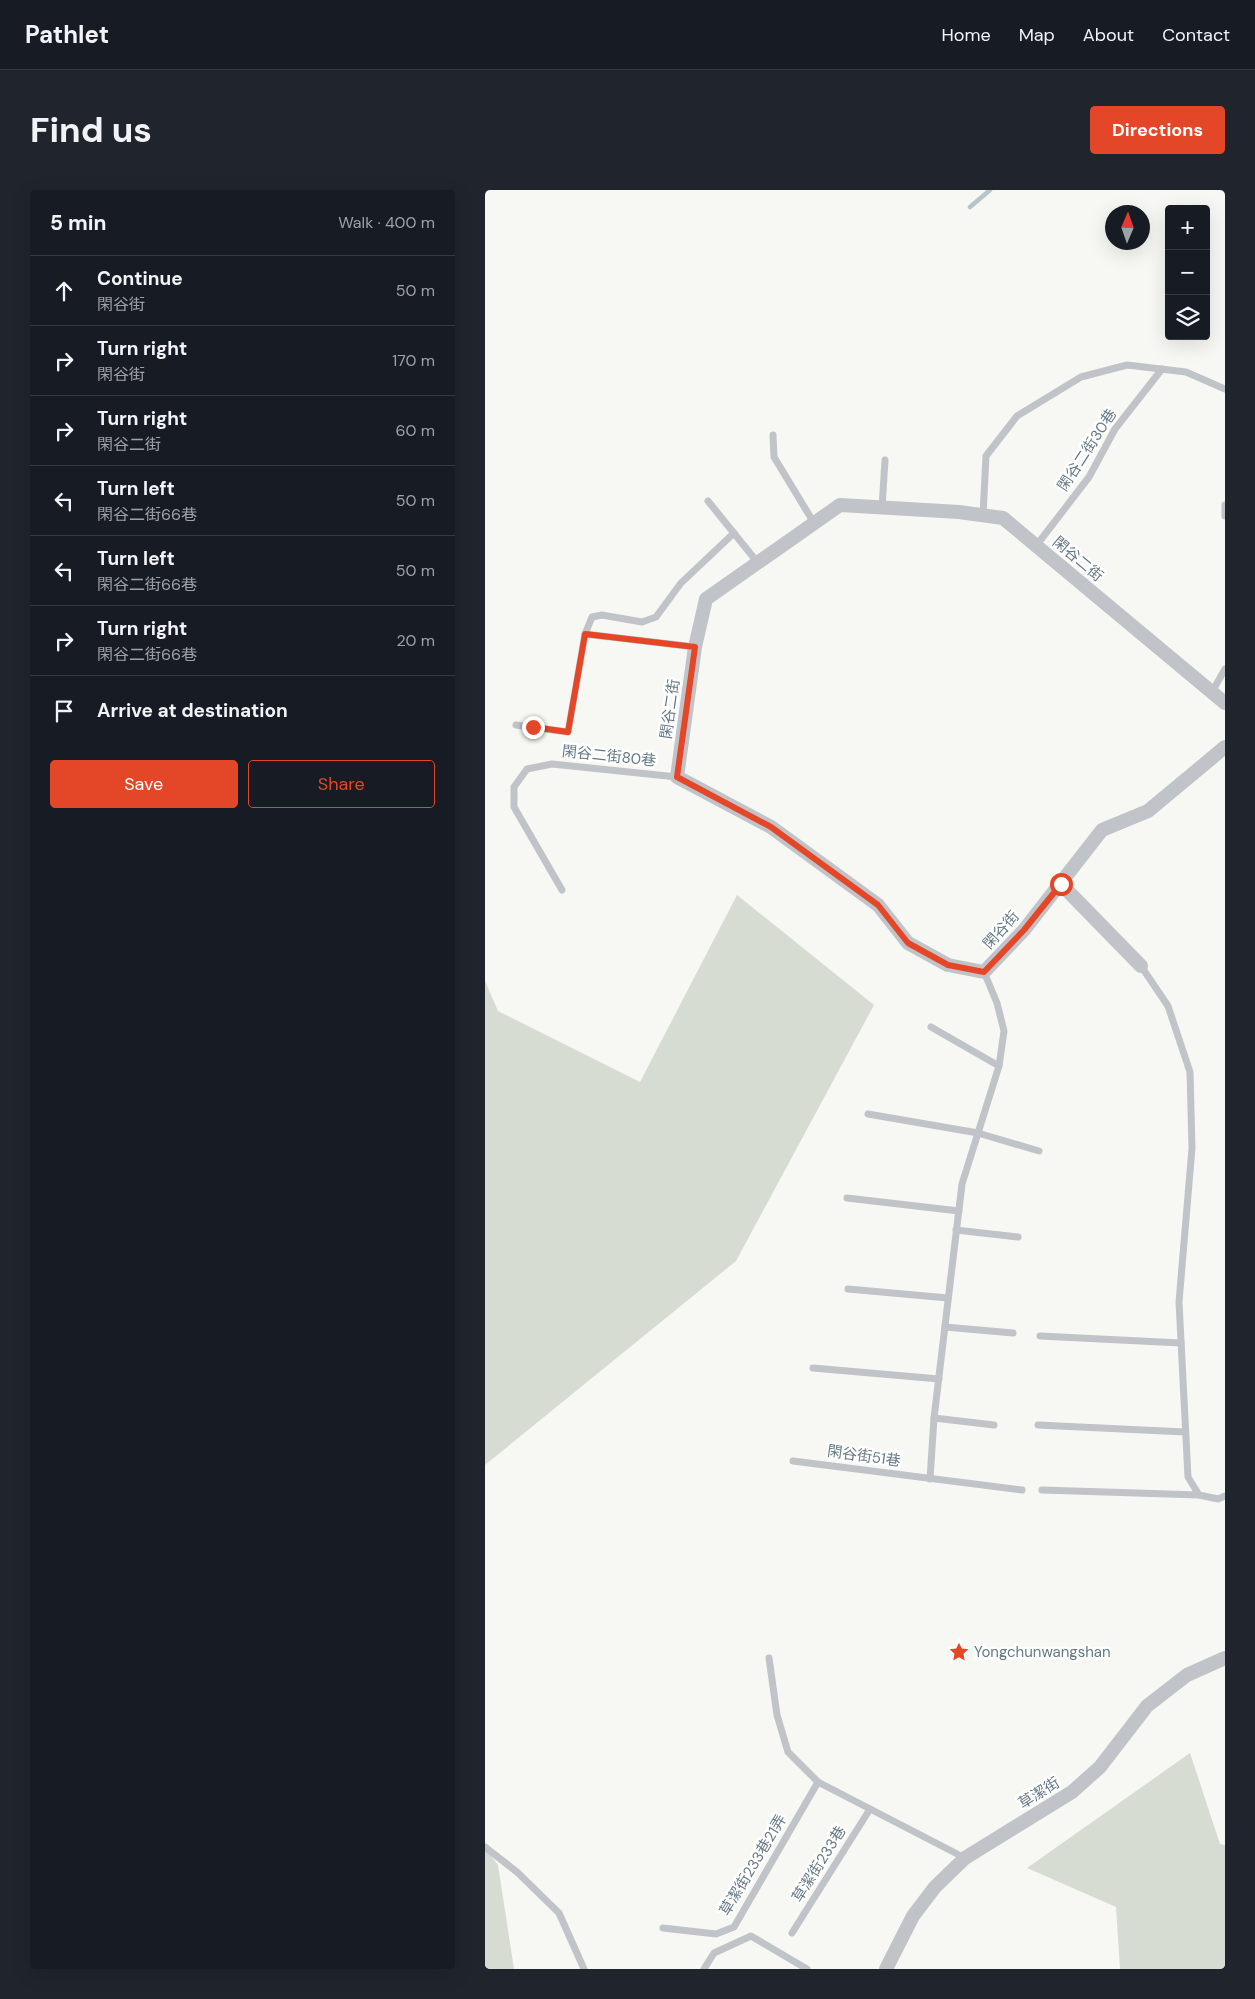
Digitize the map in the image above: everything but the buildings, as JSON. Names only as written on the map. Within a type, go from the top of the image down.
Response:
[{"type":"street","name":"閑谷二街","points":[[677,777],[695,647],[706,599],[840,505],[959,512],[1003,518],[1225,703]]},
{"type":"street","name":"閑谷街","points":[[677,777],[771,827],[878,905],[908,943],[948,965],[984,972],[1024,930],[1103,830],[1148,811],[1225,747]]},
{"type":"street","points":[[1061,884],[1141,966]]},
{"type":"street","name":"草潔街","points":[[886,1969],[913,1916],[935,1887],[965,1858],[1072,1792],[1100,1767],[1147,1706],[1187,1675],[1225,1658]]},
{"type":"lane","points":[[983,515],[986,456],[1017,416],[1081,377],[1127,365],[1186,372],[1225,389]]},
{"type":"lane","name":"閑谷二街30巷","points":[[1036,546],[1089,478],[1115,430],[1161,369]]},
{"type":"lane","points":[[773,435],[774,458],[814,523]]},
{"type":"lane","points":[[882,508],[885,460]]},
{"type":"lane","points":[[708,500],[758,563]]},
{"type":"lane","points":[[1225,505],[1225,516]]},
{"type":"lane","points":[[516,724],[568,732],[585,634],[592,617],[602,615],[642,622],[656,617],[681,583],[734,533]]},
{"type":"lane","points":[[585,634],[695,647]]},
{"type":"lane","points":[[1212,692],[1225,669]]},
{"type":"lane","name":"閑谷二街80巷","points":[[562,890],[514,807],[514,787],[527,769],[552,764],[677,777]]},
{"type":"lane","points":[[1141,966],[1168,1006],[1190,1072],[1192,1148],[1179,1302],[1188,1477],[1199,1495]]},
{"type":"lane","points":[[930,1479],[934,1418],[962,1184],[999,1066],[1004,1031],[997,1003],[984,972]]},
{"type":"lane","points":[[931,1027],[999,1066]]},
{"type":"lane","points":[[868,1114],[978,1133],[1039,1151]]},
{"type":"lane","points":[[847,1198],[959,1211]]},
{"type":"lane","points":[[956,1230],[1018,1237]]},
{"type":"lane","points":[[848,1289],[948,1298]]},
{"type":"lane","points":[[945,1328],[1013,1333]]},
{"type":"lane","points":[[1040,1336],[1181,1343]]},
{"type":"lane","points":[[813,1368],[939,1379]]},
{"type":"lane","points":[[934,1418],[994,1425]]},
{"type":"lane","points":[[1038,1424],[1185,1432]]},
{"type":"lane","name":"閑谷街51巷","points":[[793,1461],[1022,1490]]},
{"type":"lane","points":[[1042,1490],[1199,1495],[1218,1499],[1225,1496]]},
{"type":"lane","points":[[769,1658],[777,1715],[788,1752],[818,1782],[965,1858]]},
{"type":"lane","name":"草潔街233巷21弄","points":[[663,1928],[716,1934],[734,1927],[818,1782]]},
{"type":"lane","name":"草潔街233巷","points":[[792,1933],[870,1810]]},
{"type":"lane","points":[[485,1847],[517,1872],[559,1913],[584,1969]]},
{"type":"lane","points":[[704,1969],[714,1954],[751,1936],[807,1969]]},
{"type":"shaded area","points":[[737,895],[874,1005],[736,1261],[485,1465],[485,981],[498,1011],[640,1082]]},
{"type":"shaded area","points":[[1190,1753],[1220,1844],[1225,1845],[1225,1969],[1120,1969],[1116,1907],[1027,1868]]},
{"type":"shaded area","points":[[485,1848],[498,1865],[514,1969],[485,1969]]},
{"type":"waterway","points":[[970,207],[990,190]]},
{"type":"place","name":"Yongchunwangshan","points":[[959,1652]]},
{"type":"route","points":[[533,727],[568,732],[585,634],[695,647],[677,777],[771,827],[878,905],[908,943],[948,965],[984,972],[1024,930],[1061,884]]}]
